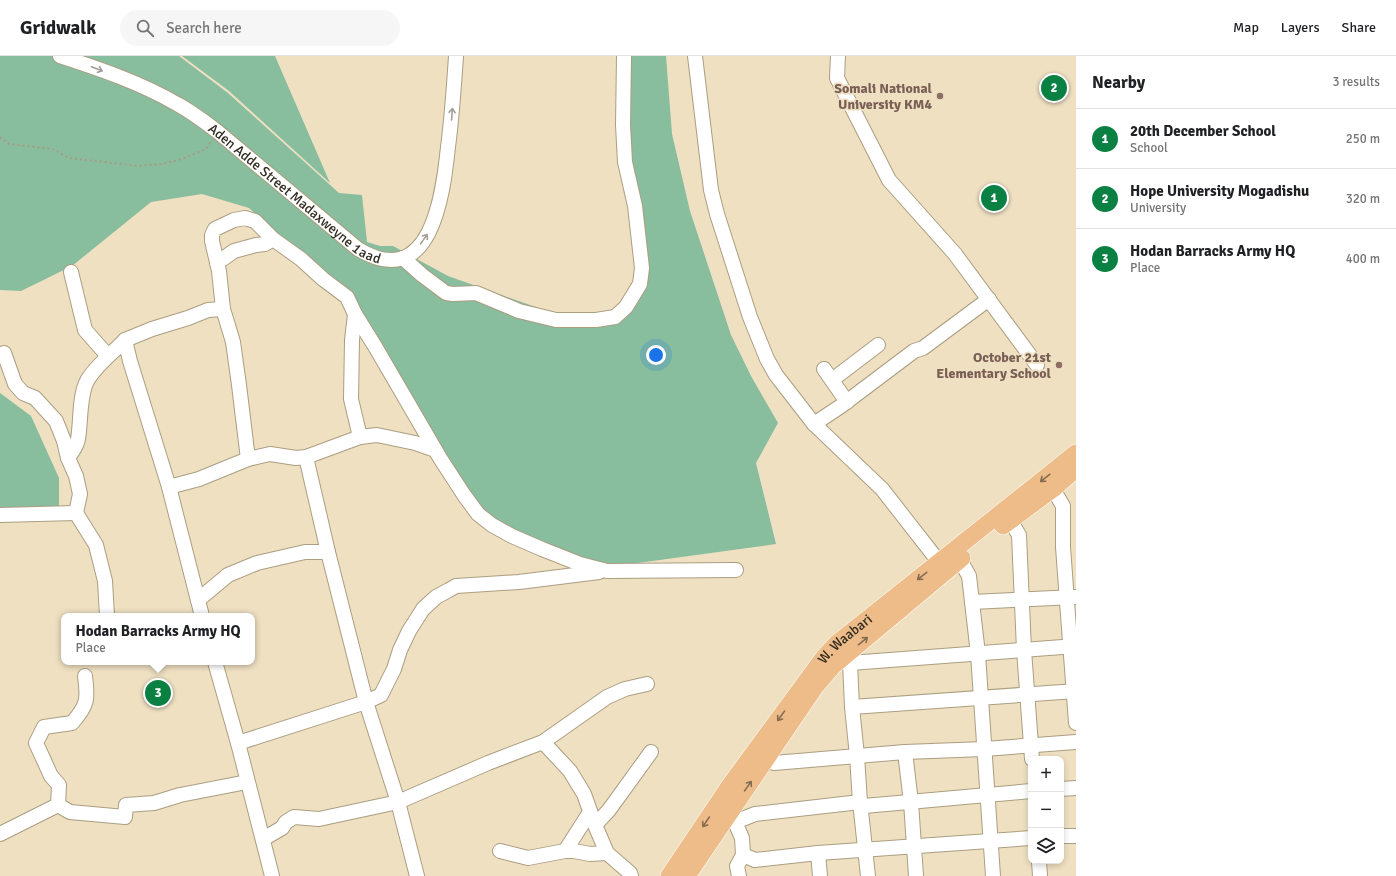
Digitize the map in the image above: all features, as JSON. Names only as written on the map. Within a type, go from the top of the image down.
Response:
[{"type":"main road","name":"W. Waabari","points":[[669,876],[730,785],[824,656],[836,644],[1076,453]]},
{"type":"main road","name":"W. Waabari","points":[[687,876],[731,818],[765,761],[815,687],[833,666],[847,660],[895,615],[960,560],[1010,520],[1053,489],[1076,469]]},
{"type":"street","name":"Aden Adde Street Madaxweyne 1aad","points":[[60,56],[154,92],[199,117],[358,249],[370,256],[391,260],[403,258],[414,252],[422,243],[434,221],[445,181],[452,120],[456,56]]},
{"type":"street","points":[[403,258],[422,275],[446,292],[453,294],[476,293],[519,310],[556,320],[596,320],[615,317],[626,307],[640,284],[642,268],[635,206],[625,162],[622,125],[624,56]]},
{"type":"street","points":[[695,56],[711,190],[717,214],[750,317],[767,359],[776,374],[814,424],[882,489],[939,562]]},
{"type":"street","points":[[838,56],[837,78],[889,180],[955,254],[1037,365]]},
{"type":"street","points":[[248,459],[233,342],[223,309],[217,263],[212,241],[212,235],[215,229],[234,220],[245,218],[255,221],[273,239],[301,259],[323,279],[347,297],[355,314],[436,450],[464,496],[478,514],[492,526],[542,550],[580,564],[607,571]]},
{"type":"street","points":[[217,263],[234,251],[265,244],[273,239]]},
{"type":"street","points":[[70,272],[85,330],[108,356]]},
{"type":"street","points":[[814,424],[847,402],[914,351],[923,348],[989,300]]},
{"type":"street","points":[[68,458],[74,450],[78,440],[81,406],[87,381],[108,356],[126,340],[152,329],[208,310],[223,309]]},
{"type":"street","points":[[355,314],[352,340],[351,399],[360,437]]},
{"type":"street","points":[[126,340],[130,361],[169,487],[201,613]]},
{"type":"street","points":[[847,402],[828,374],[878,345]]},
{"type":"street","points":[[4,353],[15,384],[23,393],[35,398],[56,421],[64,441],[68,458],[76,476],[80,494],[76,513],[96,545],[105,581],[107,613]]},
{"type":"street","points":[[169,487],[199,479],[248,459],[270,454],[290,458],[306,457],[360,437],[377,435],[415,443],[436,450]]},
{"type":"street","points":[[306,457],[328,552],[366,702],[398,802],[416,876]]},
{"type":"street","points":[[1053,489],[1063,506],[1070,546],[1076,723]]},
{"type":"street","points":[[0,515],[76,513]]},
{"type":"street","points":[[1010,520],[1019,535],[1024,650],[1031,753]]},
{"type":"street","points":[[198,600],[228,575],[257,563],[305,552],[328,552]]},
{"type":"street","points":[[960,560],[969,576],[978,654],[993,876]]},
{"type":"street","points":[[238,743],[366,702],[381,695],[394,669],[400,650],[409,631],[423,609],[436,598],[456,586],[519,582],[607,571],[736,570]]},
{"type":"street","points":[[972,602],[1072,597]]},
{"type":"street","points":[[868,876],[847,660],[978,654],[1073,646]]},
{"type":"street","points":[[216,665],[238,743],[272,876]]},
{"type":"street","points":[[58,805],[59,785],[51,776],[36,743],[44,727],[72,723],[80,714],[87,695],[85,676]]},
{"type":"street","points":[[263,839],[282,828],[286,822],[294,817],[319,819],[398,802],[488,763],[543,742],[607,697],[625,689],[647,684]]},
{"type":"street","points":[[852,707],[1028,696],[1075,691]]},
{"type":"street","points":[[543,742],[570,771],[584,794],[607,853],[630,873],[631,876]]},
{"type":"street","points":[[765,761],[774,763],[905,752],[984,749],[1031,753],[1076,742]]},
{"type":"street","points":[[565,851],[593,819],[609,810],[651,752]]},
{"type":"street","points":[[905,752],[911,802],[916,876]]},
{"type":"street","points":[[58,805],[70,812],[125,817],[126,805],[154,804],[180,795],[247,782]]},
{"type":"street","points":[[1064,789],[1076,788]]},
{"type":"street","points":[[739,876],[737,866],[743,855],[742,838],[731,818],[860,802],[864,806],[1028,791]]},
{"type":"street","points":[[0,834],[58,805]]},
{"type":"street","points":[[1064,836],[1076,836]]},
{"type":"street","points":[[743,855],[755,860],[818,853],[1028,838]]},
{"type":"street","points":[[500,851],[528,858],[565,851],[590,854],[607,853]]},
{"type":"street","points":[[818,853],[820,876]]},
{"type":"street","points":[[1039,864],[1040,876]]},
{"type":"path","points":[[0,137],[9,144],[53,149],[69,158],[139,166],[162,164],[206,150],[218,132]]},
{"type":"green space","points":[[0,56],[179,56],[228,93],[339,193],[362,195],[367,242],[380,246],[393,246],[448,276],[550,312],[615,312],[635,281],[630,210],[625,56],[666,56],[672,134],[690,211],[731,335],[751,376],[778,423],[756,463],[776,544],[601,568],[488,521],[343,292],[249,208],[202,194],[151,202],[72,266],[21,291],[0,290]]},
{"type":"green space","points":[[182,56],[275,56],[330,183],[229,91]]},
{"type":"green space","points":[[0,393],[31,416],[59,478],[59,509],[0,523]]},
{"type":"place","name":"Hope University Mogadishu","points":[[1054,88]]},
{"type":"place","name":"Somali National University KM4","points":[[940,96]]},
{"type":"place","name":"20th December School","points":[[994,198]]},
{"type":"place","name":"October 21st Elementary School","points":[[1059,365]]},
{"type":"place","name":"Hodan Barracks Army HQ","points":[[158,693]]}]
